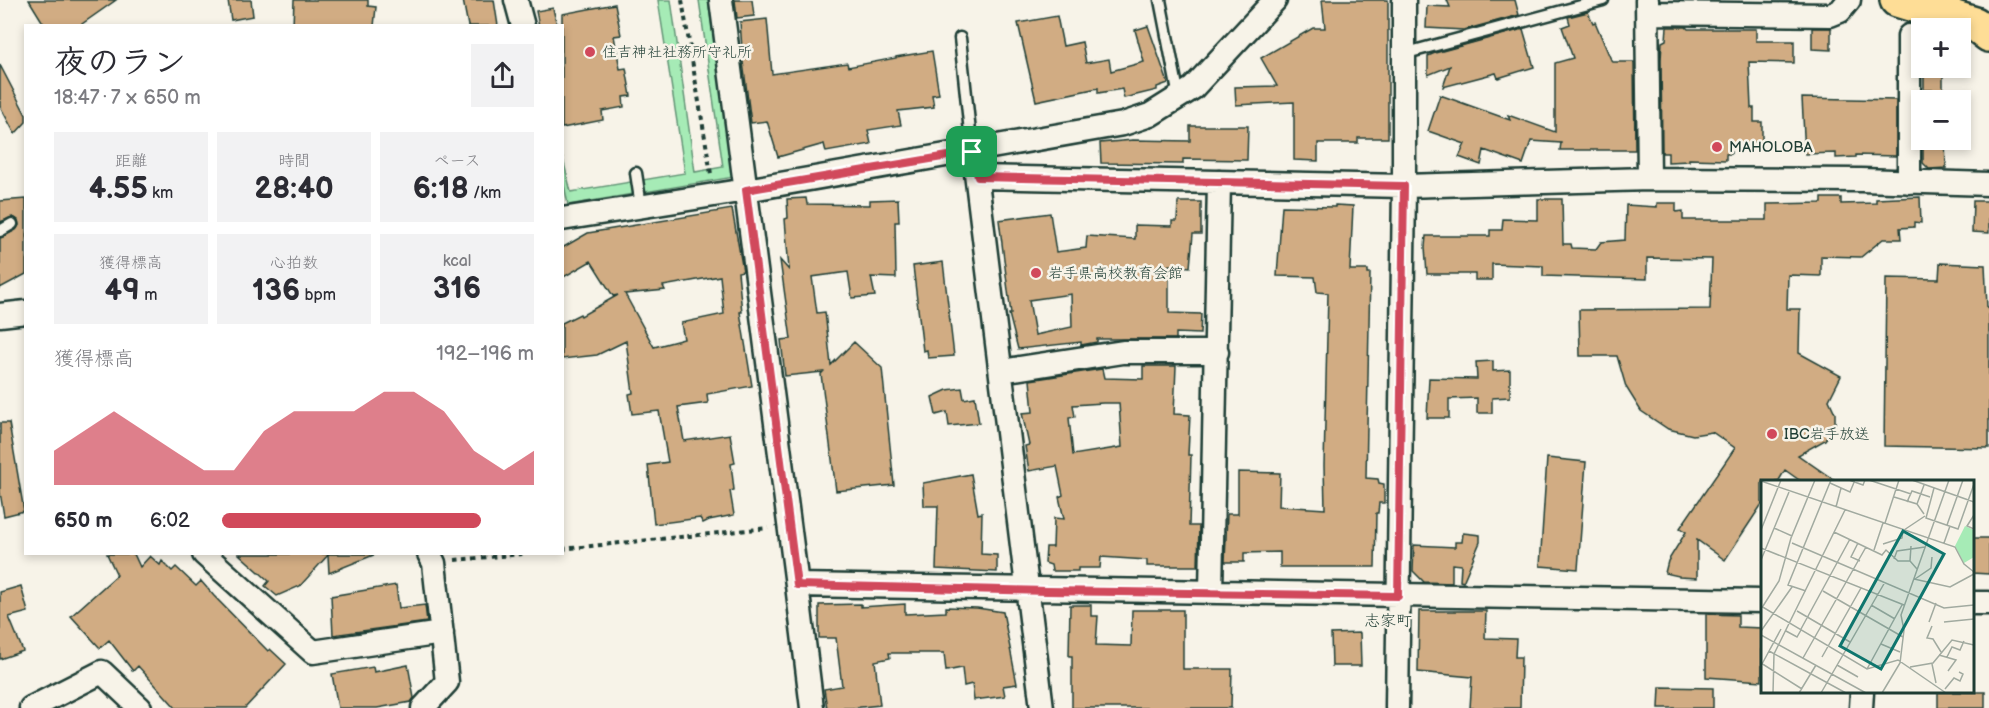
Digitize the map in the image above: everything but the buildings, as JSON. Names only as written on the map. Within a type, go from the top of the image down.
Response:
[{"type":"highway","points":[[1897,0],[1975,24],[1989,35]]},
{"type":"street","points":[[516,0],[522,24]]},
{"type":"street","points":[[721,0],[812,708]]},
{"type":"street","points":[[564,219],[972,152],[1123,124],[1150,115],[1193,88],[1275,0]]},
{"type":"street","points":[[1397,708],[1404,186],[1404,0]]},
{"type":"street","points":[[1649,179],[1648,6],[1830,15],[1840,11],[1849,0]]},
{"type":"street","points":[[1909,36],[1909,182]]},
{"type":"street","points":[[972,152],[978,177],[1042,708]]},
{"type":"street","points":[[978,177],[1404,186],[1649,179],[1989,184]]},
{"type":"street","points":[[1211,592],[1219,182]]},
{"type":"street","points":[[0,315],[24,312]]},
{"type":"street","points":[[1001,371],[1123,352],[1217,352]]},
{"type":"street","points":[[205,555],[313,652],[442,633]]},
{"type":"street","points":[[423,708],[447,682],[432,558]]},
{"type":"street","points":[[797,585],[1761,601]]},
{"type":"street","points":[[31,708],[102,672],[140,708]]},
{"type":"street","points":[[1861,708],[1862,693]]},
{"type":"lane","points":[[1160,0],[1179,97]]},
{"type":"lane","points":[[1403,54],[1603,0]]},
{"type":"lane","points":[[960,38],[972,152]]},
{"type":"lane","points":[[636,173],[641,206]]},
{"type":"lane","points":[[0,231],[12,224]]},
{"type":"path","points":[[682,0],[712,180]]},
{"type":"path","points":[[564,549],[789,526]]},
{"type":"path","points":[[432,558],[500,555]]},
{"type":"green space","points":[[658,0],[671,0],[695,172],[723,167],[699,0],[708,0],[734,177],[568,205],[564,185],[564,163],[571,192],[685,173]]},
{"type":"place","name":"住吉神社社務所守礼所","points":[[590,52]]},
{"type":"place","name":"MAHOLOBA","points":[[1717,147]]},
{"type":"place","name":"岩手県高校教育会館","points":[[1036,273]]},
{"type":"place","name":"IBC岩手放送","points":[[1772,434]]},
{"type":"district","name":"志家町","points":[[1388,621]]},
{"type":"route","points":[[972,152],[978,177],[1404,186],[1398,596],[797,585],[746,190],[972,152]]}]
